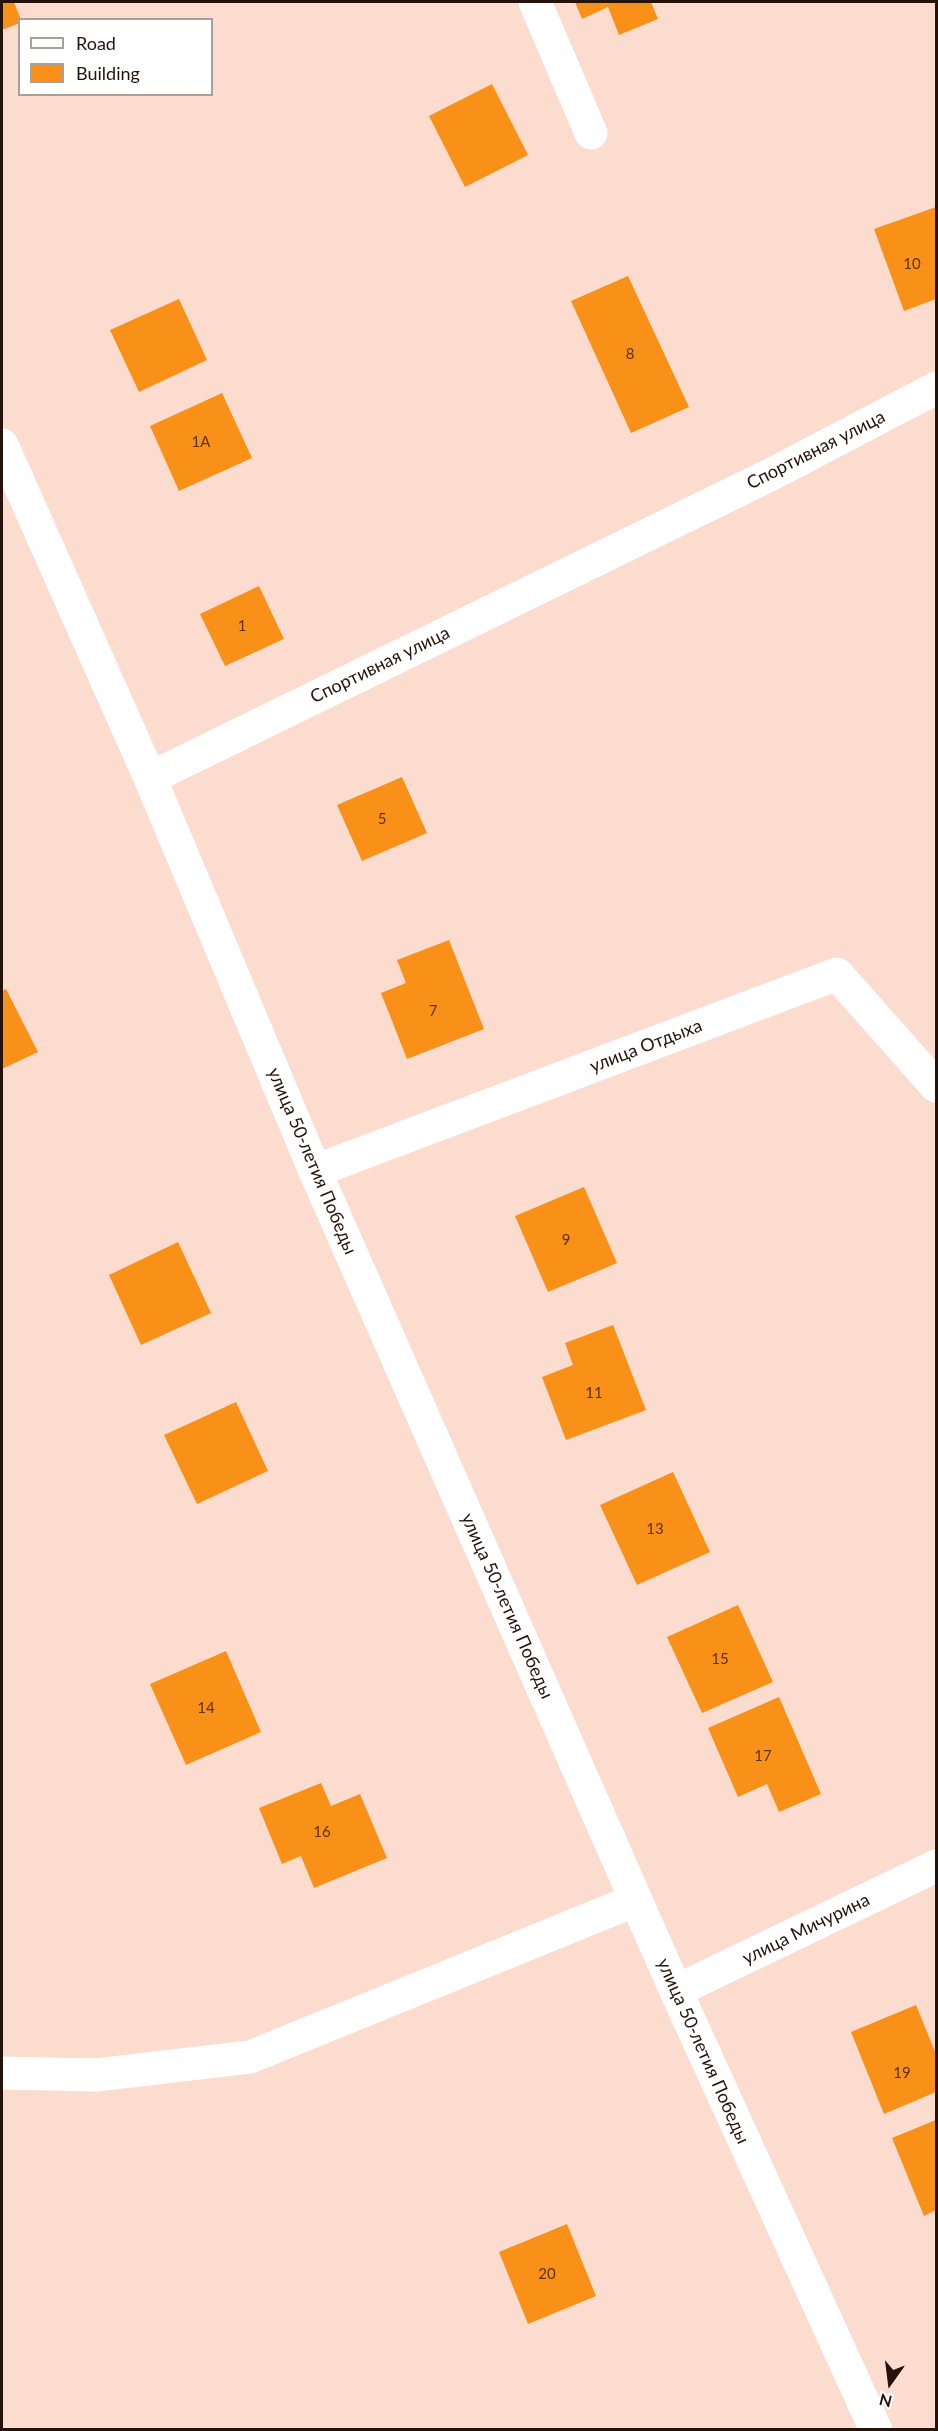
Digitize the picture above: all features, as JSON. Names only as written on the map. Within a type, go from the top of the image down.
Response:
[{"type":"street","points":[[535,2],[591,133]]},
{"type":"street","name":"Спортивная улица","points":[[150,778],[772,474],[936,388]]},
{"type":"street","points":[[2,445],[150,778]]},
{"type":"street","name":"улица 50-летия Победы","points":[[150,778],[315,1171],[676,1991],[876,2430]]},
{"type":"street","name":"улица Отдыха","points":[[315,1171],[837,974],[936,1086]]},
{"type":"street","name":"улица Мичурина","points":[[676,1991],[936,1866]]},
{"type":"street","points":[[2,2073],[96,2075],[250,2056],[636,1900]]},
{"type":"building","points":[[2,2],[14,2],[20,18],[18,18],[18,24],[2,30]]},
{"type":"building","points":[[575,2],[651,2],[658,19],[619,35],[608,7],[582,19]]},
{"type":"building","points":[[492,84],[528,155],[465,187],[429,116]]},
{"type":"building","points":[[936,207],[936,299],[904,311],[874,229]]},
{"type":"building","points":[[628,276],[689,407],[631,433],[571,301]]},
{"type":"building","points":[[179,299],[207,360],[139,392],[110,330]]},
{"type":"building","points":[[222,393],[252,458],[179,491],[150,426]]},
{"type":"building","points":[[259,586],[284,639],[225,666],[200,614]]},
{"type":"building","points":[[402,777],[427,833],[362,861],[337,805]]},
{"type":"building","points":[[449,940],[484,1029],[407,1059],[381,993],[406,983],[397,960]]},
{"type":"building","points":[[6,989],[38,1052],[2,1069],[2,991]]},
{"type":"building","points":[[584,1187],[617,1263],[548,1292],[515,1216]]},
{"type":"building","points":[[178,1242],[211,1313],[141,1345],[109,1275]]},
{"type":"building","points":[[613,1325],[646,1410],[566,1440],[542,1377],[573,1365],[565,1343]]},
{"type":"building","points":[[236,1402],[268,1471],[197,1504],[164,1435]]},
{"type":"building","points":[[673,1472],[710,1552],[637,1585],[600,1505]]},
{"type":"building","points":[[738,1605],[773,1682],[702,1713],[667,1637]]},
{"type":"building","points":[[226,1651],[261,1732],[186,1765],[150,1684]]},
{"type":"building","points":[[779,1697],[821,1794],[779,1812],[767,1784],[738,1797],[708,1728]]},
{"type":"building","points":[[321,1783],[331,1806],[360,1794],[387,1858],[314,1888],[301,1856],[282,1864],[259,1808]]},
{"type":"building","points":[[916,2005],[936,2054],[936,2092],[884,2114],[851,2032]]},
{"type":"building","points":[[936,2120],[936,2210],[924,2216],[892,2138]]},
{"type":"building","points":[[567,2224],[596,2296],[528,2324],[499,2252]]}]
